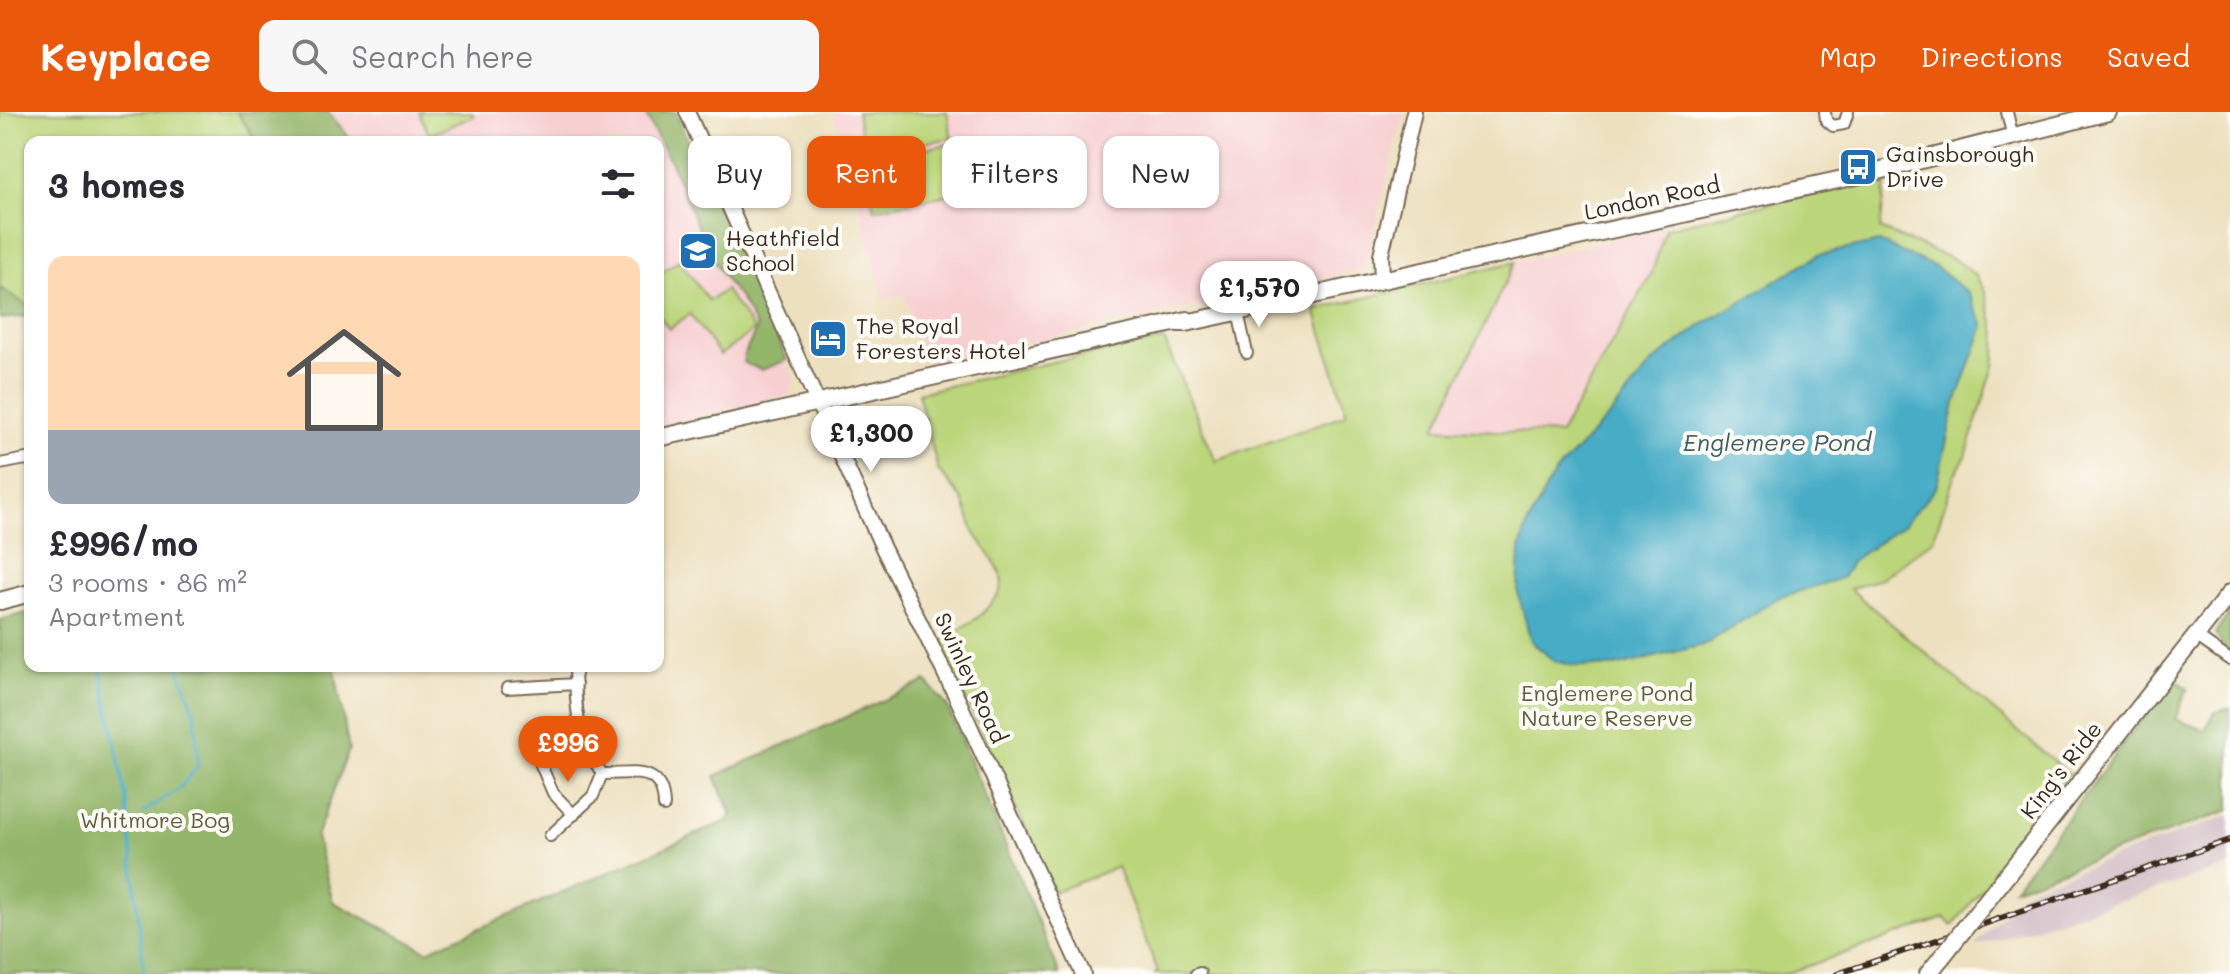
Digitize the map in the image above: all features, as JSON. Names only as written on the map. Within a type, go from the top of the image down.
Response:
[{"type":"main road","name":"Swinley Road","points":[[687,112],[883,548],[933,647],[1083,974]]},
{"type":"main road","points":[[1382,279],[1381,255],[1414,112]]},
{"type":"main road","name":"London Road","points":[[664,437],[1870,173],[2108,112]]},
{"type":"main road","name":"King's Ride","points":[[1928,974],[2230,593]]},
{"type":"main road","points":[[0,601],[24,595]]},
{"type":"street","points":[[1825,112],[1826,120],[1833,126],[1844,124],[1848,112]]},
{"type":"street","points":[[2007,112],[2013,138]]},
{"type":"street","points":[[1238,312],[1247,353]]},
{"type":"street","points":[[0,464],[24,459]]},
{"type":"street","points":[[2196,636],[2230,660]]},
{"type":"street","points":[[575,672],[578,727],[602,774]]},
{"type":"street","points":[[507,688],[576,684]]},
{"type":"street","points":[[541,765],[553,793],[574,815]]},
{"type":"street","points":[[602,774],[632,771],[648,775],[664,793],[664,806]]},
{"type":"street","points":[[550,836],[593,796],[602,774]]},
{"type":"shaded area","name":"Heathfield School","points":[[289,112],[675,112],[688,141],[688,208],[718,208],[795,380],[788,396],[664,425],[664,136],[307,136]]},
{"type":"shaded area","points":[[833,112],[1403,112],[1369,251],[1361,270],[927,365],[905,295],[884,298],[859,208],[926,208],[926,136],[840,136]]},
{"type":"shaded area","points":[[1666,228],[1651,275],[1560,434],[1435,428],[1515,262]]},
{"type":"shaded area","points":[[2230,815],[2230,866],[1974,947],[2021,894],[2032,887]]},
{"type":"green space","points":[[0,112],[237,112],[253,136],[24,136],[24,303],[0,288]]},
{"type":"green space","points":[[237,112],[328,112],[348,136],[253,136]]},
{"type":"green space","points":[[419,112],[472,112],[474,116],[429,135]]},
{"type":"green space","points":[[644,112],[675,112],[688,141],[688,203],[664,150],[664,136],[657,136]]},
{"type":"green space","points":[[857,112],[947,112],[952,136],[926,142],[926,136],[861,136]]},
{"type":"green space","points":[[942,145],[942,196],[926,199],[926,148]]},
{"type":"green space","name":"Englemere Pond Nature Reserve","points":[[1887,175],[1880,229],[1955,260],[1976,276],[1985,292],[1997,337],[1994,366],[1966,456],[1955,474],[1933,540],[1884,577],[1850,589],[2075,776],[1953,925],[1945,918],[1785,974],[1155,974],[1158,972],[1117,867],[1054,892],[977,721],[936,646],[981,615],[999,594],[1002,583],[992,558],[974,532],[963,500],[938,470],[918,393],[1164,340],[1216,461],[1347,414],[1315,310],[1515,262],[1435,428],[1560,434],[1651,275],[1666,228]]},
{"type":"green space","points":[[690,208],[718,208],[787,360],[762,370],[744,363],[744,355],[757,328],[708,251]]},
{"type":"green space","points":[[679,260],[709,301],[725,290],[754,330],[720,355],[690,314],[669,329],[664,322],[664,271]]},
{"type":"green space","points":[[0,288],[24,303],[24,317],[0,319]]},
{"type":"green space","points":[[2230,612],[2230,655],[2215,634]]},
{"type":"green space","name":"Whitmore Bog","points":[[24,614],[24,672],[335,672],[349,750],[316,837],[333,902],[427,951],[729,820],[732,814],[715,776],[926,681],[947,706],[1060,974],[0,974],[0,620]]},
{"type":"green space","points":[[2173,678],[2188,688],[2175,719],[2205,730],[2215,712],[2230,708],[2230,810],[2014,888]]},
{"type":"water","name":"Englemere Pond","points":[[1879,242],[1935,267],[1968,293],[1984,326],[1954,408],[1936,488],[1903,525],[1852,561],[1842,578],[1778,598],[1706,644],[1615,667],[1575,666],[1554,661],[1531,641],[1518,593],[1520,549],[1527,526],[1553,475],[1611,414],[1653,362],[1703,324],[1819,255]]},
{"type":"waterway","points":[[101,672],[126,797],[144,974]]},
{"type":"waterway","points":[[143,813],[180,788],[198,766],[195,713],[180,672]]},
{"type":"railway","points":[[1837,974],[2230,840]]},
{"type":"place","name":"Gainsborough Drive","points":[[1858,167]]},
{"type":"place","name":"Heathfield School","points":[[698,251]]},
{"type":"place","name":"The Royal Foresters Hotel","points":[[828,339]]}]
